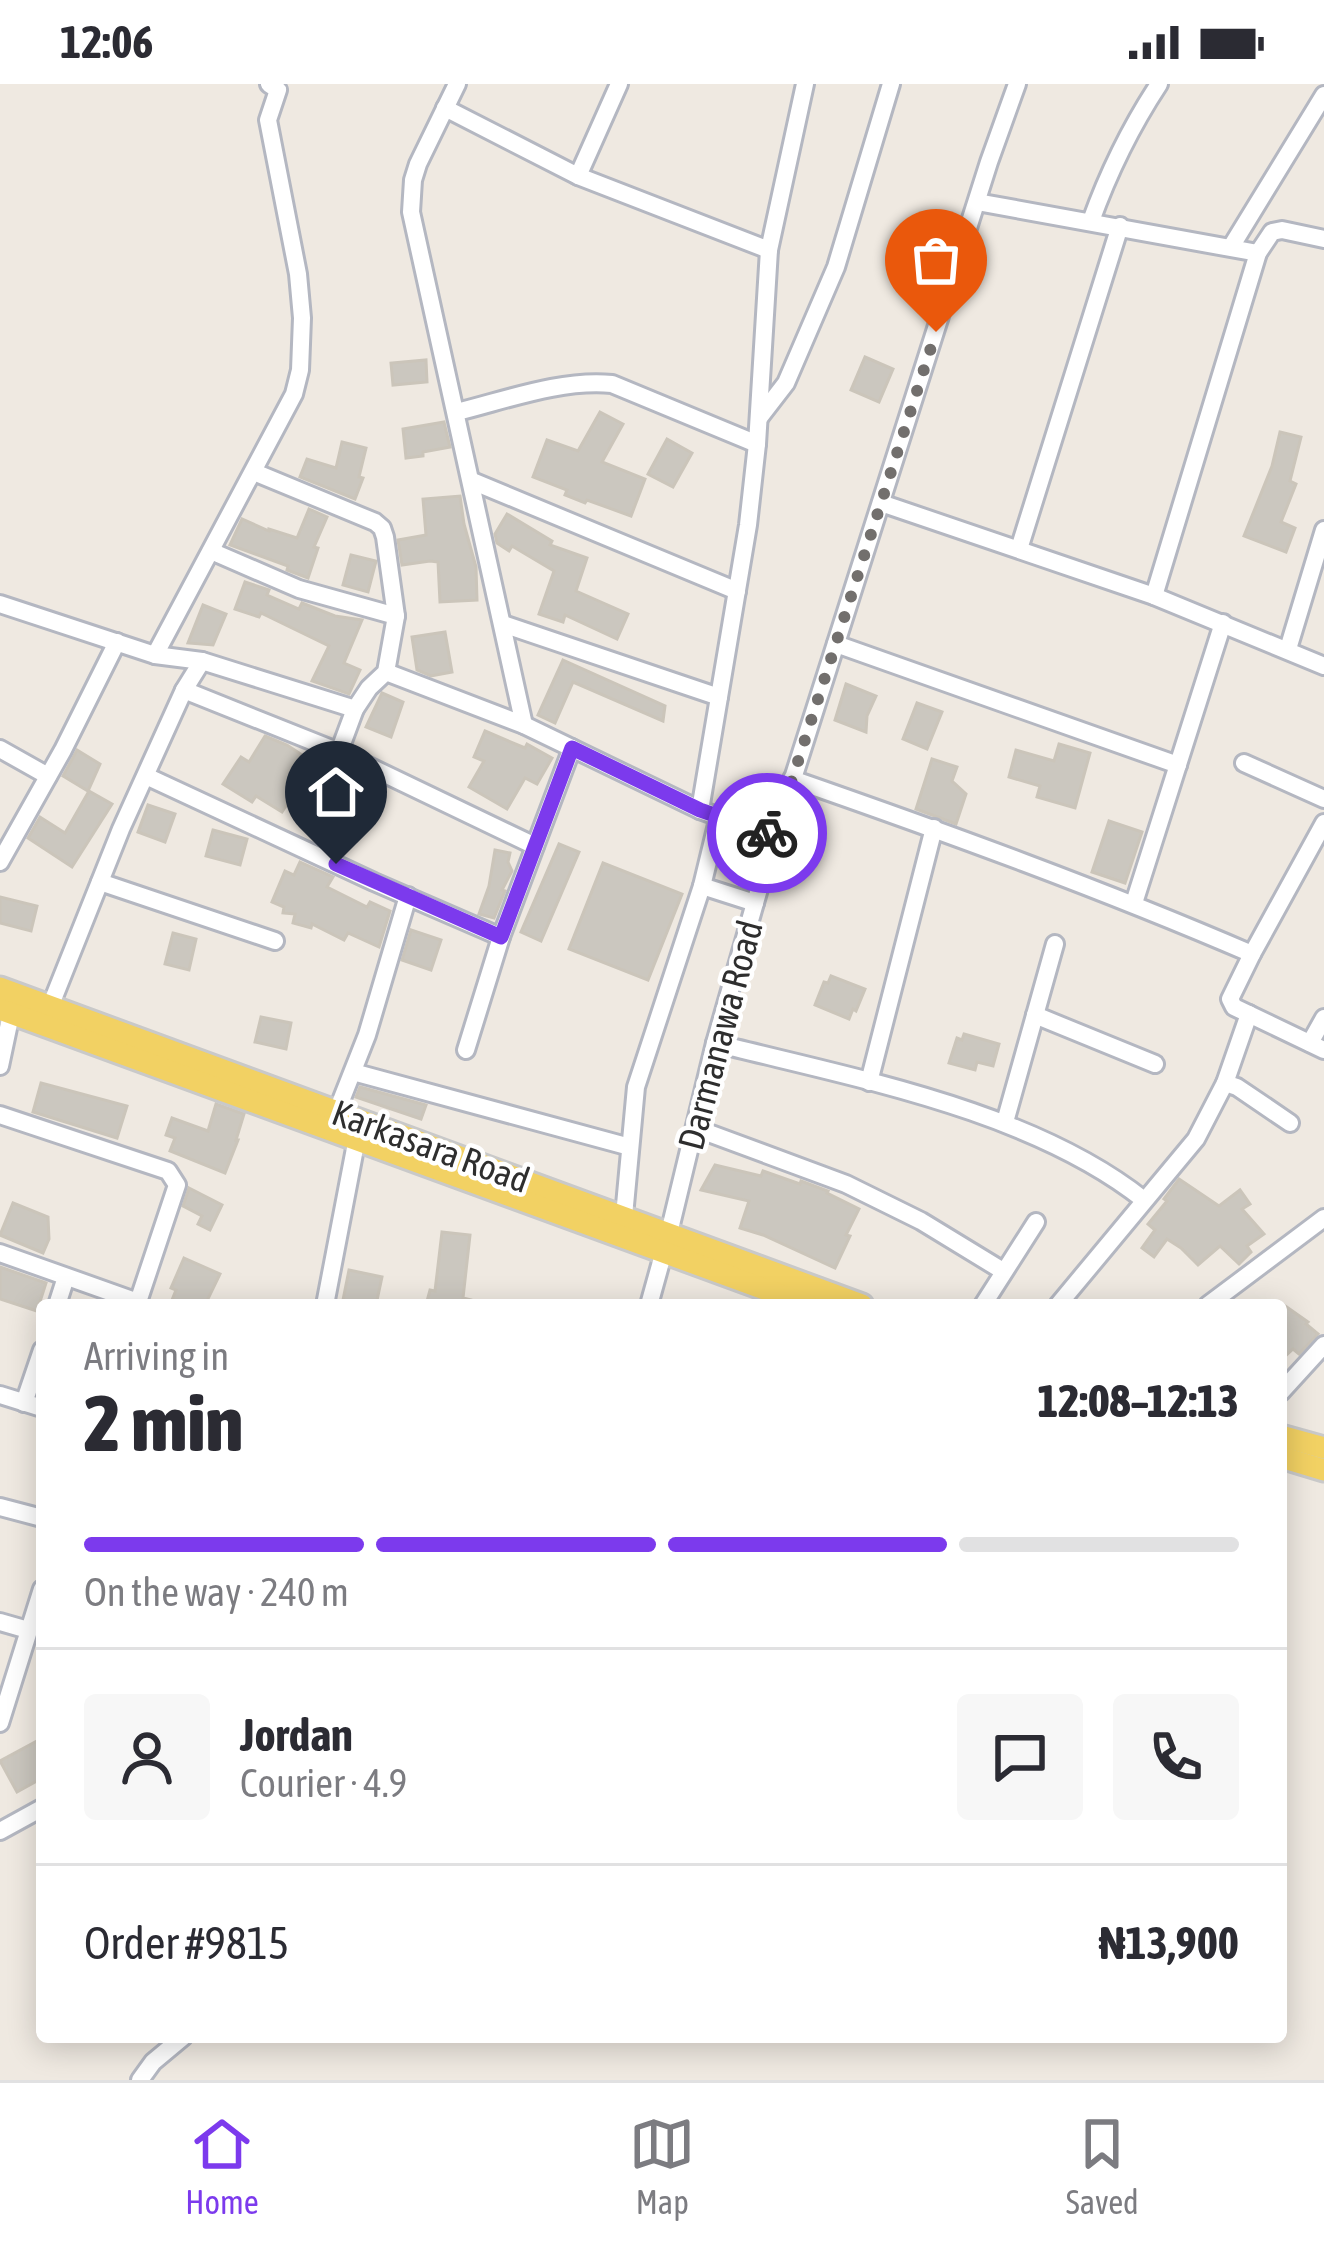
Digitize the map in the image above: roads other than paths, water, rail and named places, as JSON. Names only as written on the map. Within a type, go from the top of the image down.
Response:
[{"type":"main road","name":"Karkasara Road","points":[[0,988],[50,1007],[87,1030],[357,1138],[843,1299]]},
{"type":"main road","name":"Karkasara Road","points":[[6,1011],[87,1030],[337,1111],[625,1216],[667,1244],[794,1299]]},
{"type":"main road","points":[[1287,1438],[1324,1448]]},
{"type":"main road","points":[[1287,1459],[1324,1470]]},
{"type":"street","points":[[155,655],[294,394],[300,370],[298,274],[268,120],[278,90],[269,84]]},
{"type":"street","points":[[457,84],[418,164],[411,212],[524,725]]},
{"type":"street","points":[[578,176],[620,84]]},
{"type":"street","points":[[700,810],[757,444],[769,250],[805,84]]},
{"type":"street","points":[[758,418],[786,383],[836,267],[891,84]]},
{"type":"street","name":"Darmanawa Road","points":[[651,1299],[715,1042],[774,836],[1017,84]]},
{"type":"street","points":[[1091,221],[1131,126],[1159,84]]},
{"type":"street","points":[[1231,247],[1324,95]]},
{"type":"street","points":[[445,108],[578,176],[769,250]]},
{"type":"street","points":[[977,202],[1258,253]]},
{"type":"street","points":[[1019,549],[1120,226]]},
{"type":"street","points":[[1154,596],[1258,253],[1272,232],[1324,239]]},
{"type":"street","points":[[457,412],[596,382],[612,384],[757,444]]},
{"type":"street","points":[[254,472],[382,528],[396,616],[386,672],[355,709],[339,752]]},
{"type":"street","points":[[472,482],[736,591]]},
{"type":"street","points":[[881,503],[1154,596],[1324,666]]},
{"type":"street","points":[[1288,649],[1324,530]]},
{"type":"street","points":[[211,551],[299,589],[396,616]]},
{"type":"street","points":[[0,604],[155,655],[202,661],[355,709]]},
{"type":"street","points":[[1134,903],[1223,623]]},
{"type":"street","points":[[503,624],[719,697]]},
{"type":"street","points":[[0,862],[117,642]]},
{"type":"street","points":[[836,644],[1178,764]]},
{"type":"street","points":[[50,1007],[146,776],[202,661]]},
{"type":"street","points":[[386,672],[524,725],[700,810],[774,836]]},
{"type":"street","points":[[184,690],[339,752],[536,846]]},
{"type":"street","points":[[466,1050],[501,937],[572,748]]},
{"type":"street","points":[[0,749],[48,776]]},
{"type":"street","points":[[1244,763],[1324,799]]},
{"type":"street","points":[[146,776],[501,937]]},
{"type":"street","points":[[792,779],[1134,903],[1252,954]]},
{"type":"street","points":[[625,1216],[636,1087],[702,886],[719,816]]},
{"type":"street","points":[[1324,823],[1230,999],[1234,1007],[1317,1047],[1324,1018]]},
{"type":"street","points":[[868,1082],[934,828]]},
{"type":"street","points":[[100,881],[275,941]]},
{"type":"street","points":[[702,886],[755,903]]},
{"type":"street","points":[[337,1111],[367,1035],[408,896]]},
{"type":"street","points":[[1005,1122],[1055,944]]},
{"type":"street","points":[[0,1066],[6,1011]]},
{"type":"street","points":[[1063,1299],[1196,1139],[1225,1083],[1249,1014]]},
{"type":"street","points":[[1035,1016],[1154,1064]]},
{"type":"street","points":[[715,1042],[1005,1122],[1100,1169],[1144,1200]]},
{"type":"street","points":[[352,1072],[630,1147]]},
{"type":"street","points":[[1225,1083],[1290,1123]]},
{"type":"street","points":[[0,1115],[168,1171],[174,1177],[177,1186],[140,1299]]},
{"type":"street","points":[[695,1128],[846,1184],[921,1221],[1003,1271]]},
{"type":"street","points":[[326,1299],[357,1138]]},
{"type":"street","points":[[1216,1299],[1324,1218]]},
{"type":"street","points":[[987,1299],[1036,1222]]},
{"type":"street","points":[[0,1253],[125,1299]]},
{"type":"street","points":[[59,1299],[66,1277]]},
{"type":"street","points":[[1287,1385],[1324,1345]]},
{"type":"street","points":[[0,1395],[33,1406]]},
{"type":"street","points":[[0,1507],[36,1516]]},
{"type":"street","points":[[0,1723],[36,1606]]},
{"type":"street","points":[[0,1622],[28,1630]]},
{"type":"street","points":[[0,1831],[36,1811]]},
{"type":"street","points":[[140,2080],[176,2043]]}]
